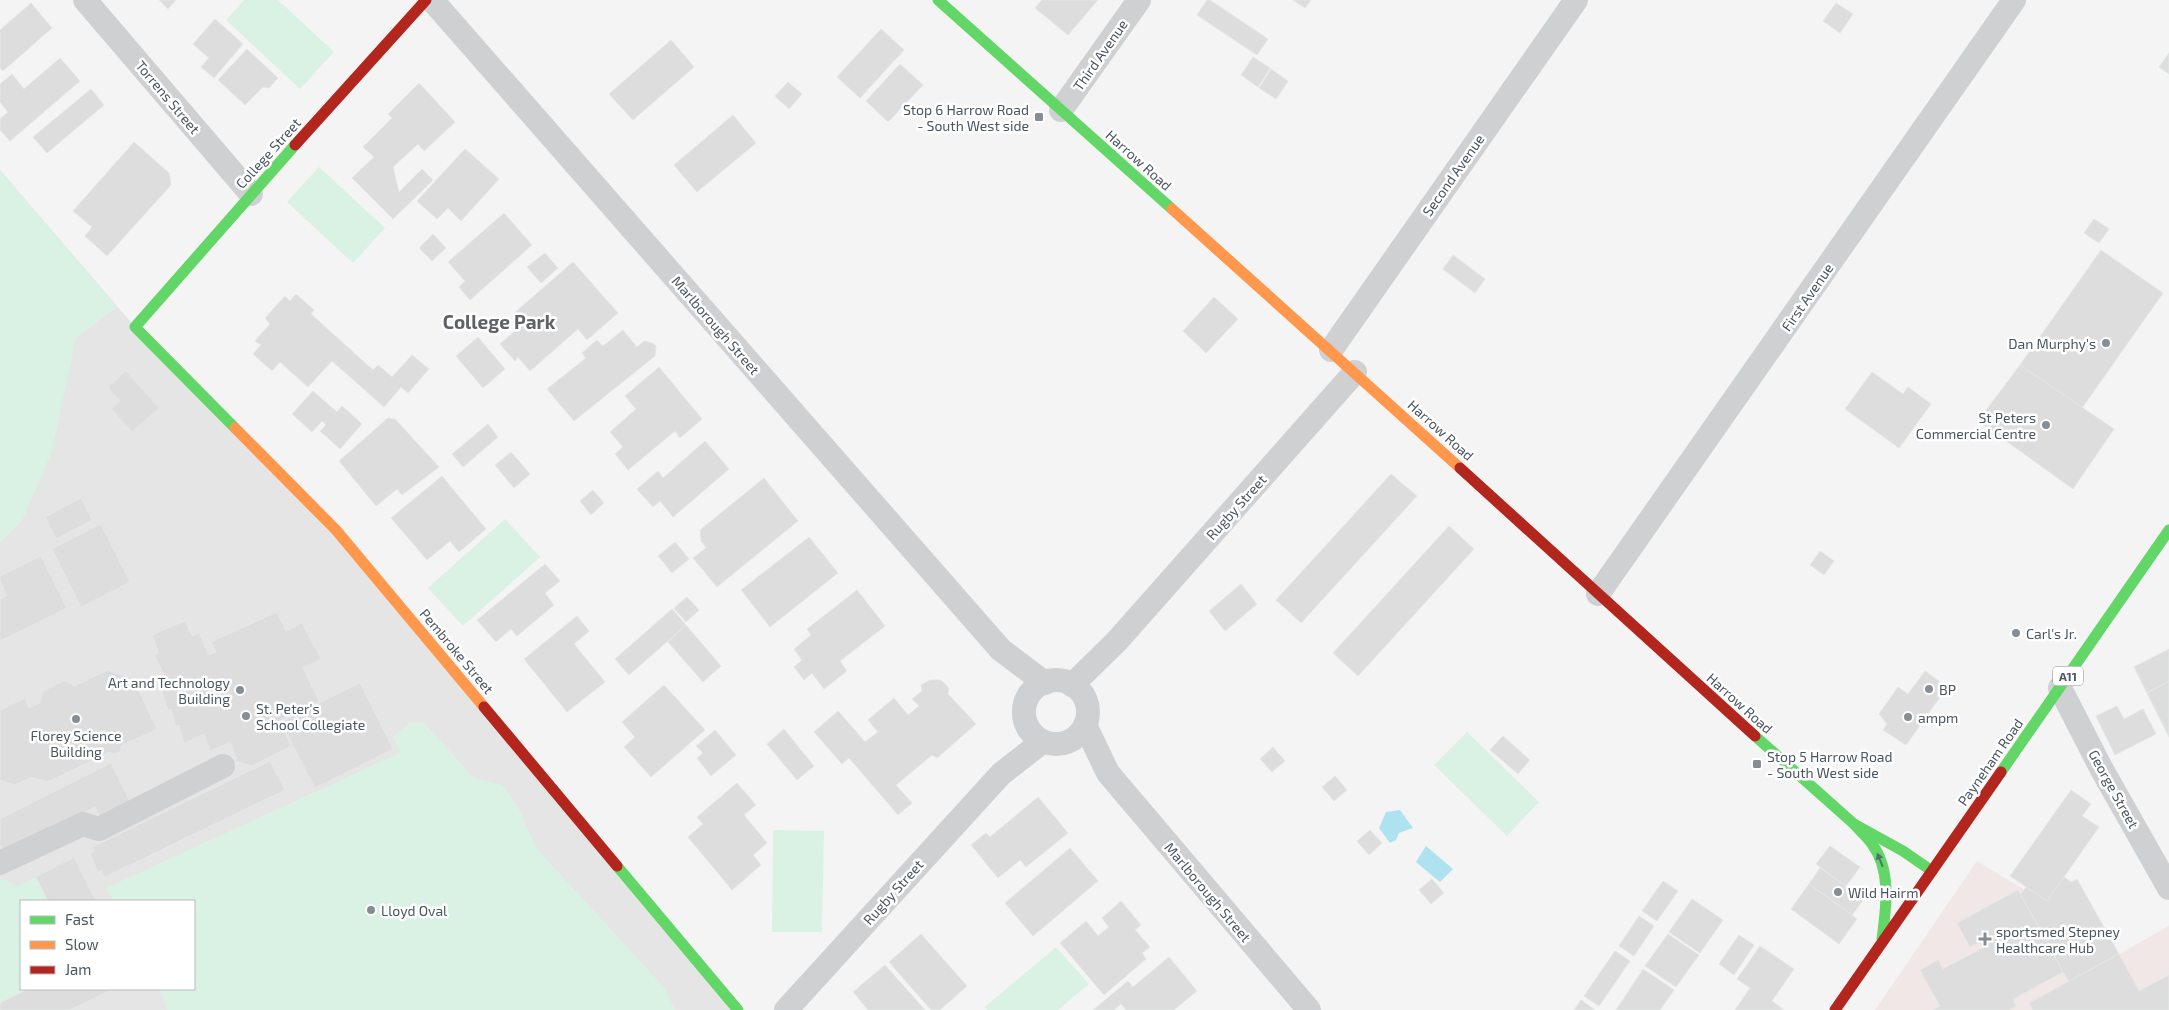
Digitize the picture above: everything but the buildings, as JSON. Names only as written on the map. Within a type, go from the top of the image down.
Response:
[{"type":"street","name":"Torrens Street","points":[[85,0],[251,194]]},
{"type":"street","name":"College Street","points":[[135,327],[251,194],[426,0]]},
{"type":"street","name":"Marlborough Street","points":[[432,0],[1036,690]]},
{"type":"street","name":"Harrow Road","points":[[938,0],[1331,350],[1750,733],[1854,824],[1903,851],[1932,871]]},
{"type":"street","name":"Third Avenue","points":[[1061,110],[1139,0]]},
{"type":"street","name":"Second Avenue","points":[[1331,350],[1576,0]]},
{"type":"street","name":"First Avenue","points":[[1598,594],[2014,0]]},
{"type":"street","name":"Pembroke Street","points":[[135,327],[336,530],[738,1010]]},
{"type":"street","name":"Rugby Street","points":[[1078,691],[1117,641],[1355,372]]},
{"type":"street","name":"Payneham Road","points":[[1835,1010],[2169,530]]},
{"type":"street","points":[[1062,681],[1078,691],[1088,714],[1085,726],[1071,741],[1043,738],[1025,719],[1024,707],[1036,690],[1062,681]]},
{"type":"street","name":"George Street","points":[[2060,688],[2101,768],[2169,888]]},
{"type":"street","name":"Marlborough Street","points":[[1085,726],[1108,773],[1309,1010]]},
{"type":"street","name":"Marlborough Street","points":[[1043,738],[1108,773]]},
{"type":"street","name":"Rugby Street","points":[[786,1010],[1001,774],[1043,738]]},
{"type":"street","points":[[0,864],[84,824],[99,829],[222,766]]},
{"type":"street","points":[[1854,824],[1874,847],[1884,872],[1886,901],[1882,943]]},
{"type":"shaded area","name":"St. Peter's School Collegiate","points":[[0,170],[135,327],[336,530],[738,1010],[0,1010]]},
{"type":"shaded area","name":"sportsmed Stepney Healthcare Hub","points":[[1977,861],[2023,889],[2069,982],[2169,926],[2169,1010],[1875,1010]]},
{"type":"green space","points":[[244,0],[278,0],[334,52],[300,89],[226,20]]},
{"type":"green space","points":[[319,167],[385,228],[353,263],[287,202]]},
{"type":"green space","points":[[0,170],[117,307],[76,338],[52,451],[22,521],[0,543]]},
{"type":"green space","points":[[505,519],[540,557],[463,626],[428,588]]},
{"type":"green space","points":[[411,722],[424,723],[474,778],[502,785],[519,809],[536,848],[664,987],[675,1010],[167,1010],[160,990],[195,990],[195,900],[113,900],[106,888],[400,753],[393,736]]},
{"type":"green space","points":[[1467,732],[1539,802],[1507,836],[1434,765]]},
{"type":"green space","points":[[773,830],[824,831],[822,932],[772,932]]},
{"type":"green space","points":[[36,877],[48,900],[20,900],[20,990],[26,990],[0,1003],[0,880],[5,880],[18,886]]},
{"type":"green space","points":[[1056,947],[1089,984],[1058,1010],[987,1010],[985,1007]]},
{"type":"water","points":[[1400,810],[1413,828],[1399,833],[1396,840],[1390,843],[1379,828],[1386,812]]},
{"type":"water","points":[[1426,846],[1453,869],[1440,882],[1416,862]]},
{"type":"traffic: fast","points":[[938,0],[1172,209]]},
{"type":"traffic: fast","points":[[235,428],[135,327],[295,145]]},
{"type":"traffic: fast","points":[[2001,772],[2169,530]]},
{"type":"traffic: fast","points":[[1755,736],[1854,824],[1903,851],[1932,871]]},
{"type":"traffic: fast","points":[[1854,824],[1872,844],[1883,866],[1886,902],[1882,939]]},
{"type":"traffic: fast","points":[[617,866],[738,1010]]},
{"type":"traffic: slow","points":[[1172,209],[1460,468]]},
{"type":"traffic: slow","points":[[235,428],[336,530],[484,707]]},
{"type":"traffic: jam","points":[[295,145],[426,0]]},
{"type":"traffic: jam","points":[[1460,468],[1755,736]]},
{"type":"traffic: jam","points":[[484,707],[617,866]]},
{"type":"traffic: jam","points":[[1835,1010],[2001,772]]},
{"type":"place","name":"Stop 6 Harrow Road - South West side","points":[[1039,117]]},
{"type":"place","name":"Dan Murphy's","points":[[2106,343]]},
{"type":"place","name":"St Peters Commercial Centre","points":[[2046,425]]},
{"type":"place","name":"Carl's Jr.","points":[[2016,633]]},
{"type":"place","name":"BP","points":[[1929,689]]},
{"type":"place","name":"Art and Technology Building","points":[[240,690]]},
{"type":"place","name":"St. Peter's School Collegiate","points":[[246,716]]},
{"type":"place","name":"ampm","points":[[1908,717]]},
{"type":"place","name":"Florey Science Building","points":[[76,719]]},
{"type":"place","name":"Stop 5 Harrow Road - South West side","points":[[1757,764]]},
{"type":"place","name":"Wild Hairm","points":[[1838,892]]},
{"type":"place","name":"Lloyd Oval","points":[[371,910]]},
{"type":"place","name":"sportsmed Stepney Healthcare Hub","points":[[1985,939]]},
{"type":"district","name":"College Park","points":[[499,321]]}]
